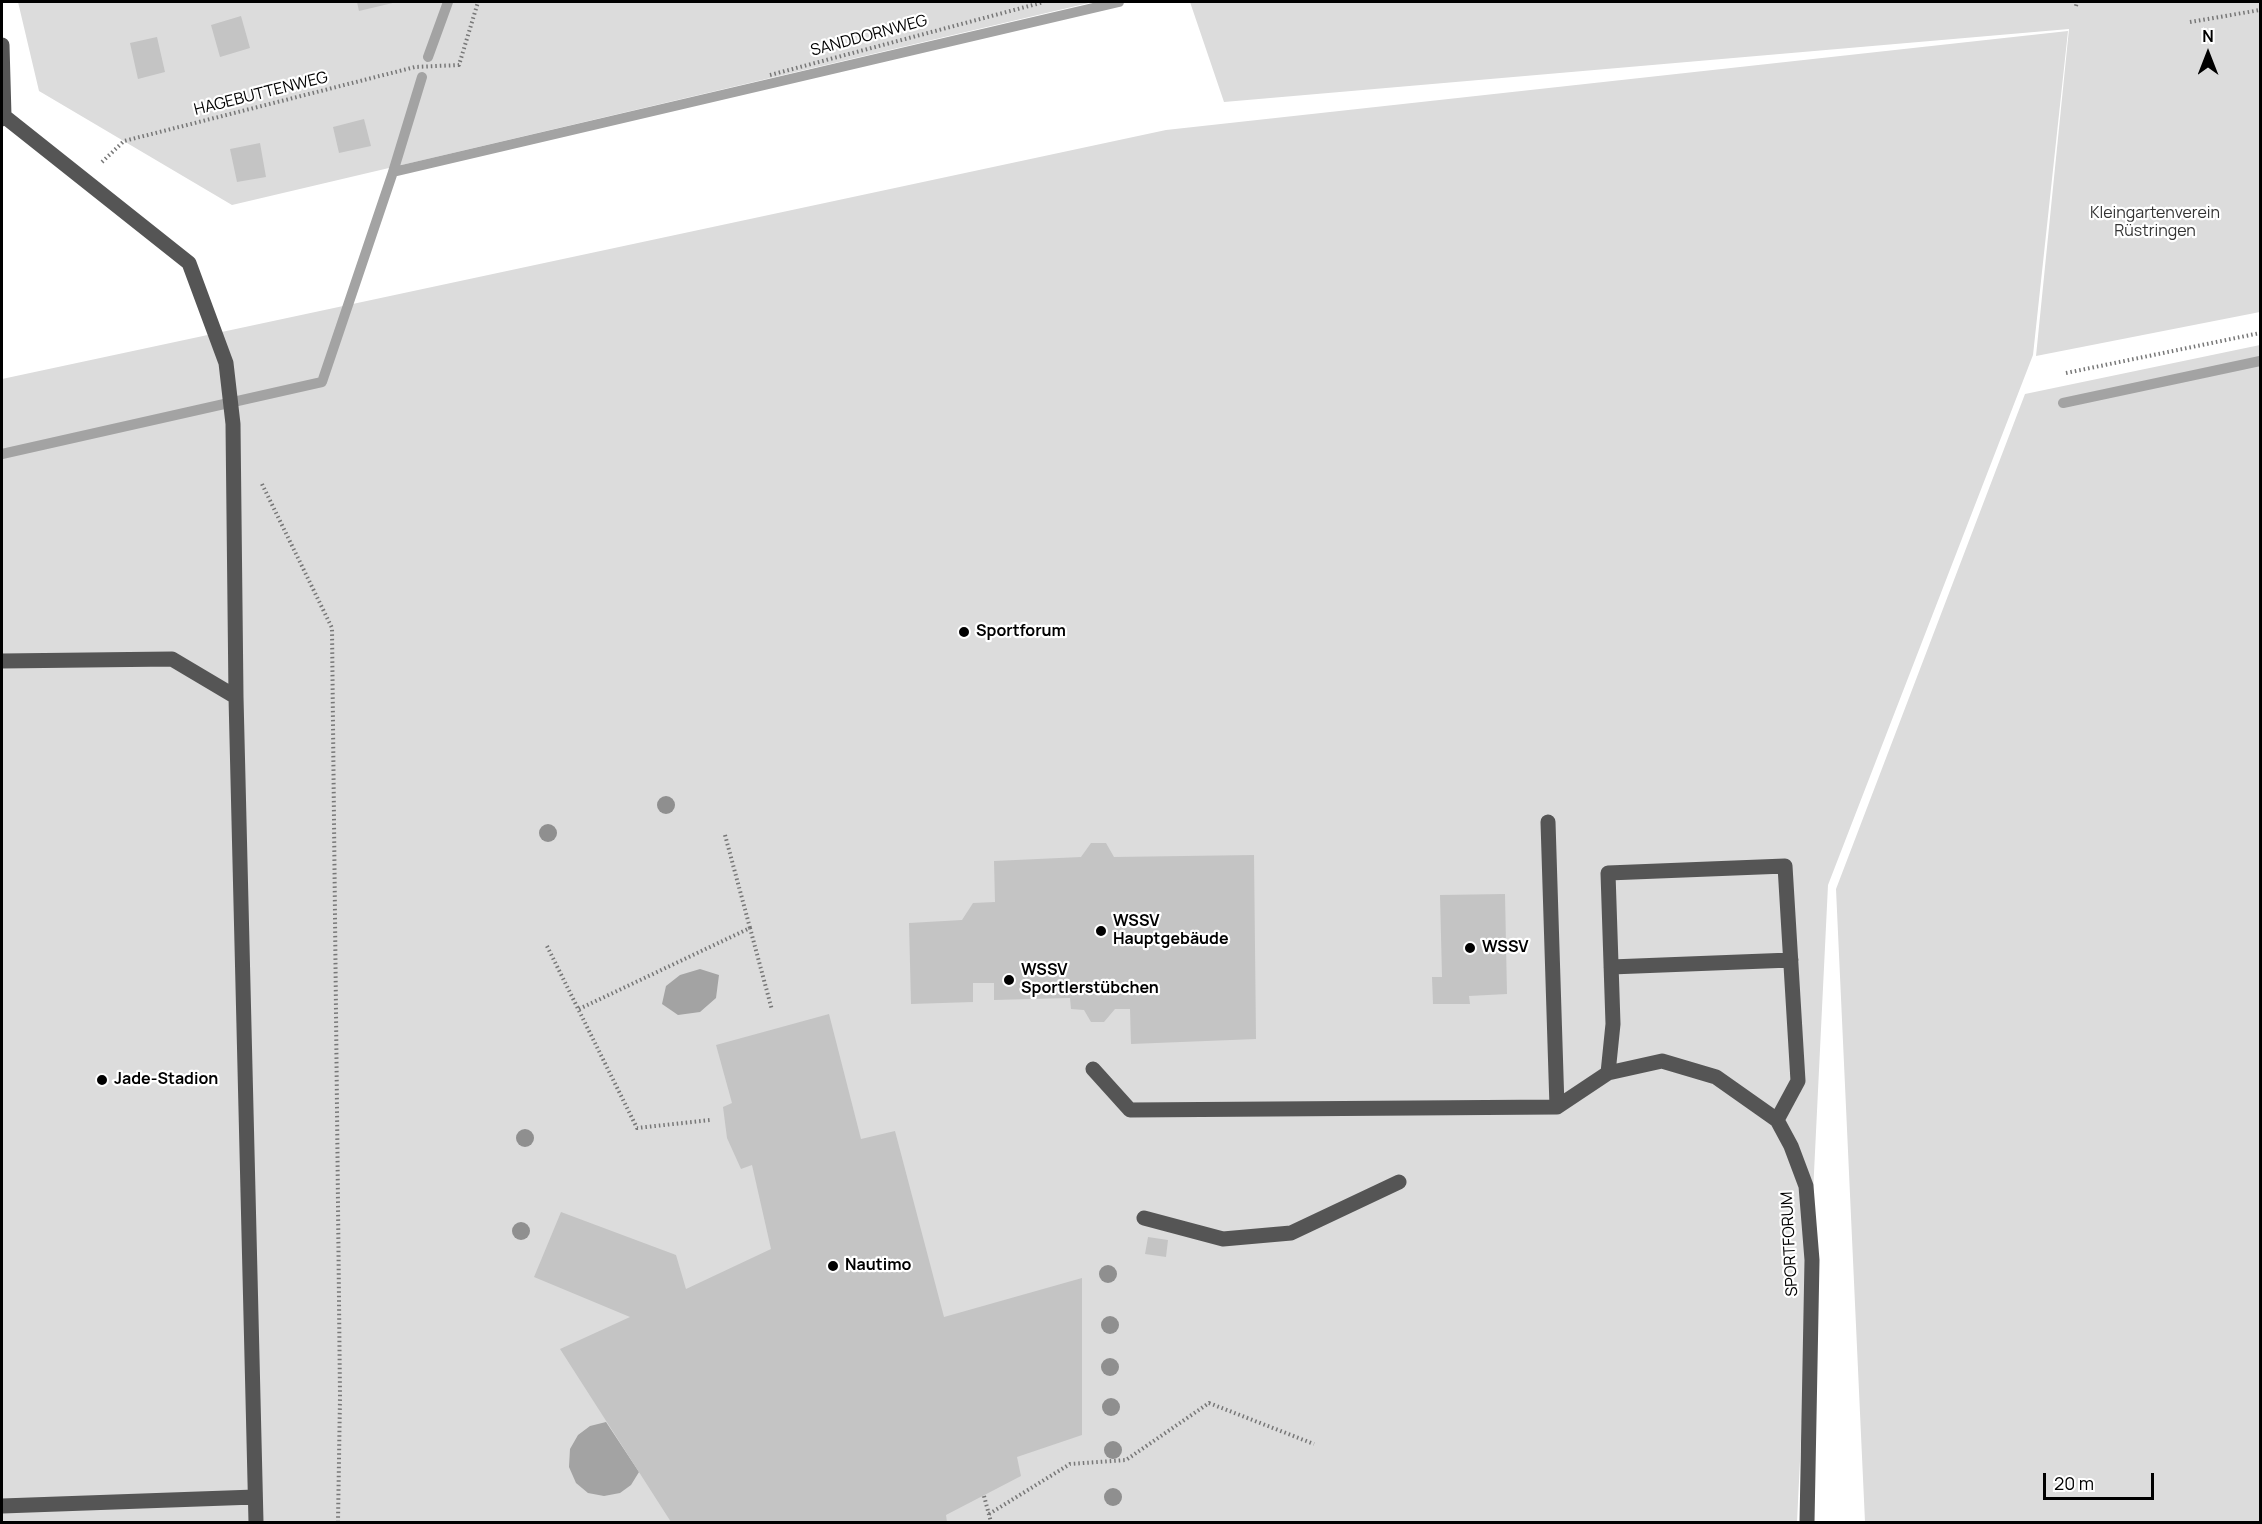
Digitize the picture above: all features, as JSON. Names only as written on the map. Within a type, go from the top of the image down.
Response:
[{"type":"street","points":[[2,45],[3,118],[189,263],[226,363],[232,416],[236,697],[256,1522]]},
{"type":"street","points":[[2,661],[172,659],[236,697]]},
{"type":"street","points":[[1548,822],[1557,1107]]},
{"type":"street","points":[[1093,1070],[1130,1110],[1557,1107],[1608,1073],[1613,1024],[1608,873],[1785,866],[1797,1081],[1777,1120]]},
{"type":"street","points":[[1611,967],[1791,960]]},
{"type":"street","name":"SPORTFORUM","points":[[1608,1073],[1662,1061],[1716,1077],[1777,1120],[1791,1146],[1806,1186],[1812,1260],[1807,1522]]},
{"type":"street","points":[[1144,1218],[1223,1239],[1291,1233],[1399,1182]]},
{"type":"street","points":[[2,1506],[255,1497]]},
{"type":"path","name":"HAGEBUTTENWEG","points":[[84,179],[124,141],[415,67],[459,65],[478,2]]},
{"type":"path","name":"SANDDORNWEG","points":[[770,75],[1044,2]]},
{"type":"path","points":[[2190,22],[2260,10]]},
{"type":"path","points":[[2066,373],[2260,333]]},
{"type":"path","points":[[259,478],[332,628],[340,1396],[338,1522]]},
{"type":"path","points":[[725,835],[772,1010]]},
{"type":"path","points":[[579,1009],[750,928]]},
{"type":"path","points":[[547,946],[637,1128],[710,1120]]},
{"type":"path","points":[[989,1514],[1070,1464],[1126,1460],[1209,1403],[1314,1444]]},
{"type":"path","points":[[984,1496],[991,1522]]},
{"type":"green space","points":[[18,2],[1093,2],[232,205],[39,91]]},
{"type":"green space","name":"Kleingartenverein Rüstringen","points":[[1190,2],[2260,2],[2260,312],[2036,356],[2069,29],[1224,102]]},
{"type":"green space","name":"Sportforum","points":[[2068,31],[2033,355],[1828,885],[1797,1522],[2,1522],[2,379],[1166,130]]},
{"type":"green space","points":[[2260,345],[2260,1522],[1865,1522],[1836,889],[2025,394]]},
{"type":"shaded area","points":[[700,969],[719,975],[716,998],[700,1012],[678,1015],[662,1004],[666,986],[680,975]]},
{"type":"shaded area","points":[[606,1422],[639,1472],[631,1485],[620,1493],[604,1496],[588,1493],[576,1483],[569,1467],[570,1449],[578,1435],[590,1426]]},
{"type":"building","points":[[357,2],[397,2],[359,11]]},
{"type":"building","points":[[241,16],[250,48],[220,57],[211,25]]},
{"type":"building","points":[[157,37],[165,72],[138,79],[130,43]]},
{"type":"building","points":[[364,119],[371,146],[339,153],[333,127]]},
{"type":"building","points":[[260,143],[266,177],[237,182],[230,149]]},
{"type":"building","points":[[1091,843],[1106,843],[1114,857],[1254,855],[1256,1039],[1131,1044],[1130,1009],[1115,1009],[1104,1022],[1091,1022],[1084,1010],[1071,1009],[1070,998],[994,1000],[994,983],[973,983],[973,1002],[911,1004],[909,923],[962,920],[973,903],[995,902],[994,861],[1081,857]]},
{"type":"building","points":[[1505,894],[1507,994],[1469,996],[1470,1004],[1433,1004],[1432,977],[1442,977],[1440,895]]},
{"type":"building","name":"Nautimo","points":[[829,1014],[861,1139],[895,1131],[944,1317],[1082,1278],[1082,1435],[1017,1457],[1021,1476],[946,1515],[947,1522],[671,1522],[560,1349],[630,1317],[534,1277],[561,1212],[676,1255],[686,1289],[771,1249],[752,1165],[741,1169],[727,1138],[723,1107],[732,1103],[716,1045]]},
{"type":"building","points":[[1148,1237],[1168,1240],[1166,1257],[1145,1254]]},
{"type":"waterway","points":[[428,57],[448,2]]},
{"type":"waterway","points":[[393,172],[1119,2]]},
{"type":"waterway","points":[[2,454],[322,382],[393,172],[422,77]]},
{"type":"waterway","points":[[2063,403],[2260,361]]},
{"type":"place","name":"Sportforum","points":[[964,632]]},
{"type":"place","name":"WSSV Hauptgebäude","points":[[1101,931]]},
{"type":"place","name":"WSSV","points":[[1470,948]]},
{"type":"place","name":"WSSV Sportlerstübchen","points":[[1009,980]]},
{"type":"place","name":"Jade-Stadion","points":[[102,1080]]},
{"type":"place","name":"Nautimo","points":[[833,1266]]}]
